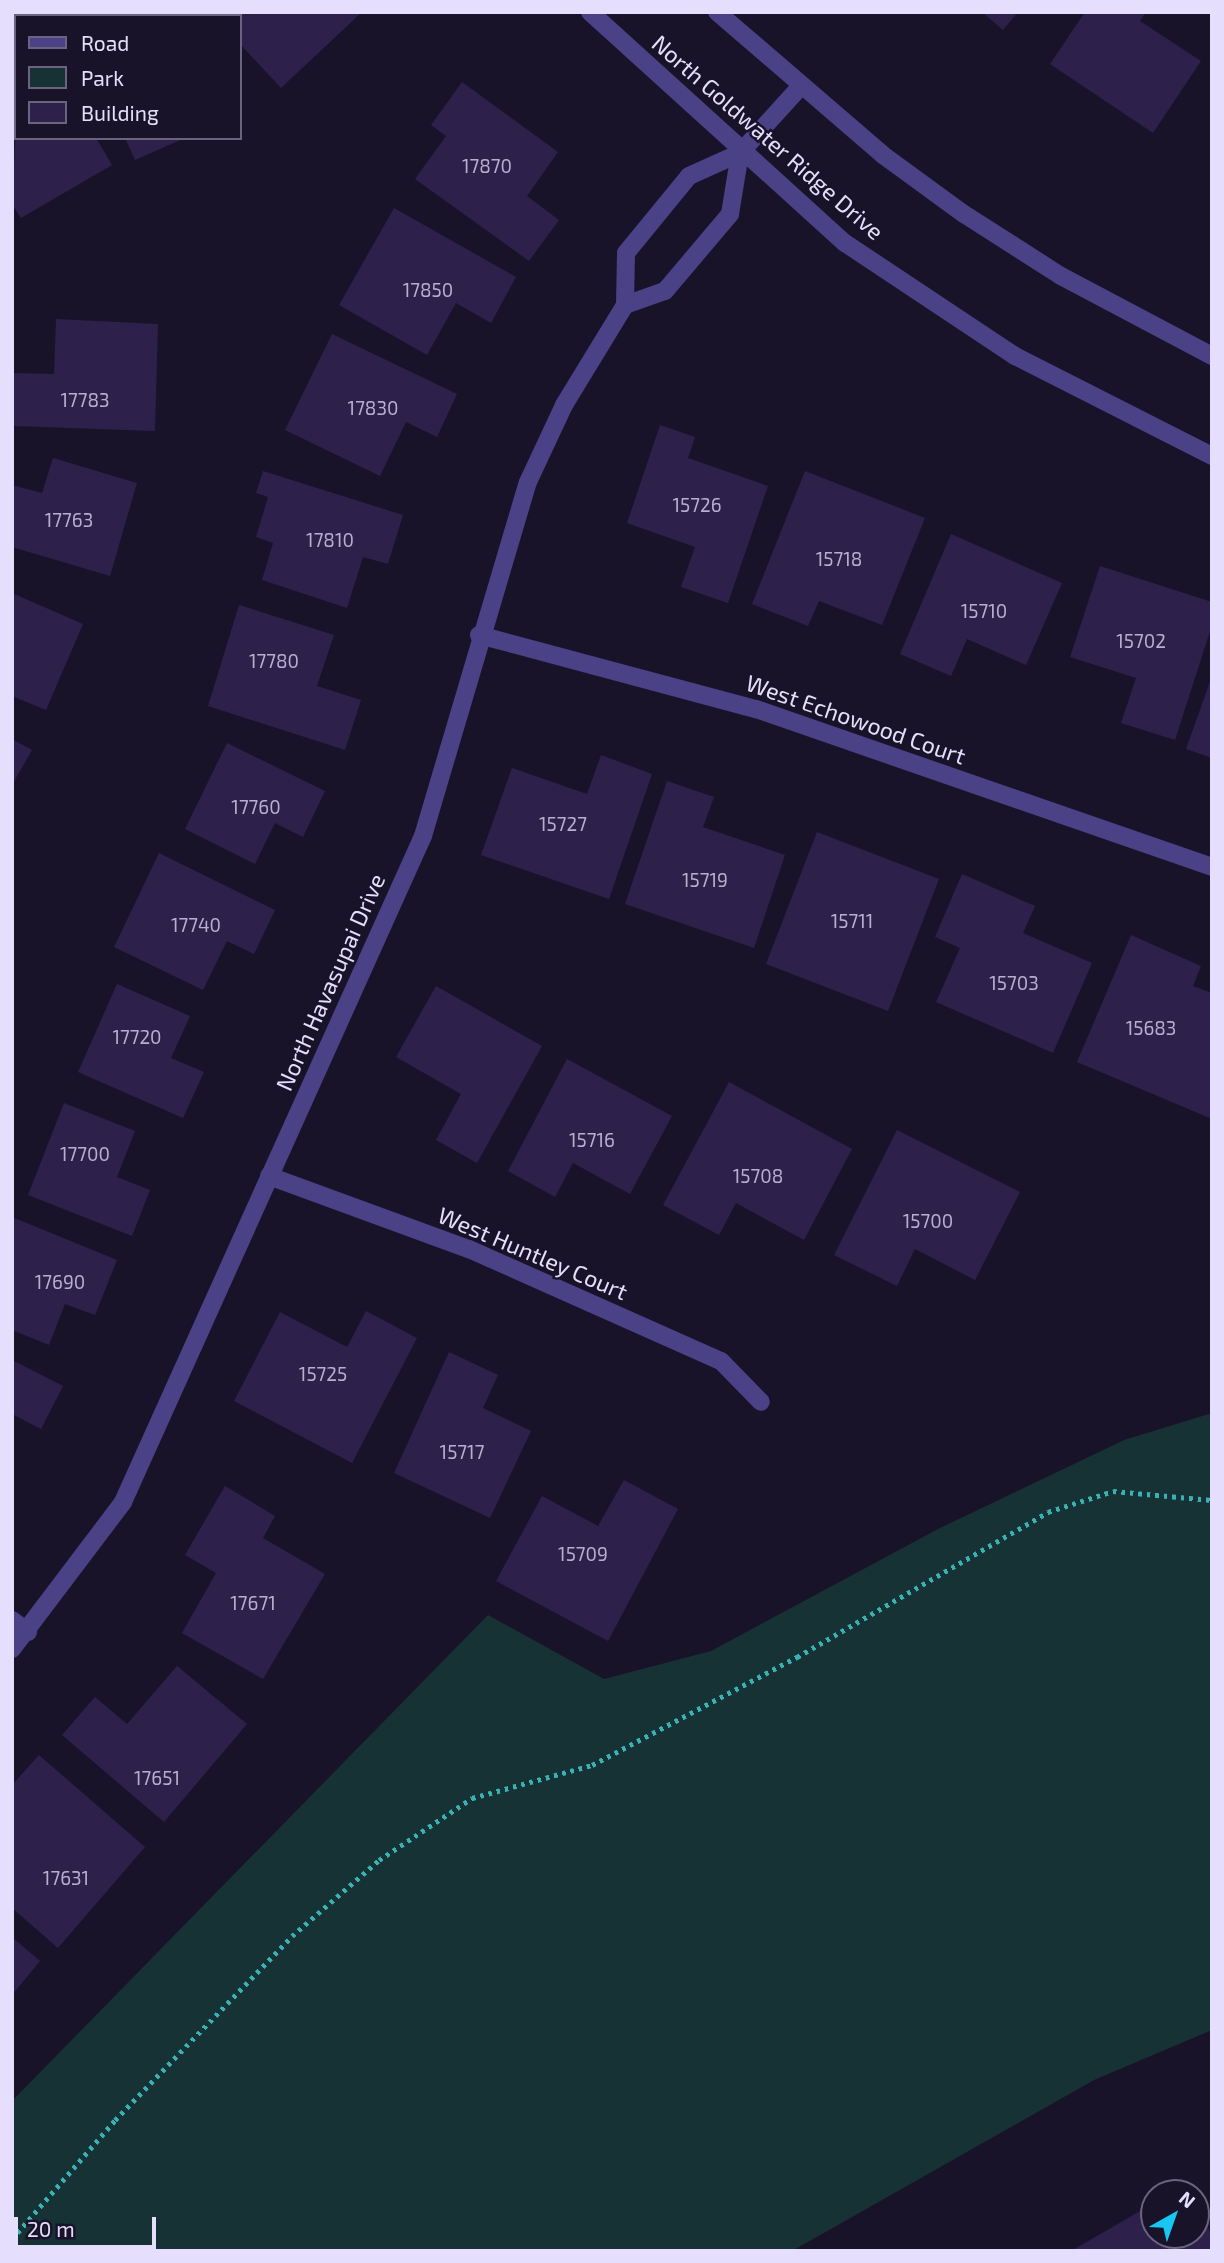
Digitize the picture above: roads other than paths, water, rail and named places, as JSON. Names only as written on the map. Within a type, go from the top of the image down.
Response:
[{"type":"street","name":"North Goldwater Ridge Drive","points":[[590,12],[740,153],[845,243],[1015,356],[1212,456]]},
{"type":"street","points":[[717,12],[800,87],[883,155],[1030,258],[1212,356]]},
{"type":"street","points":[[740,153],[730,214],[665,291],[625,305],[626,253],[689,176],[740,153],[800,87]]},
{"type":"street","name":"North Havasupai Drive","points":[[12,1649],[28,1632],[123,1502],[423,836],[479,635],[528,482],[564,405],[625,305]]},
{"type":"street","name":"West Echowood Court","points":[[479,635],[755,709],[1212,867]]},
{"type":"street","name":"West Huntley Court","points":[[269,1176],[469,1249],[721,1361],[761,1402]]},
{"type":"street","points":[[12,1620],[28,1632]]}]
